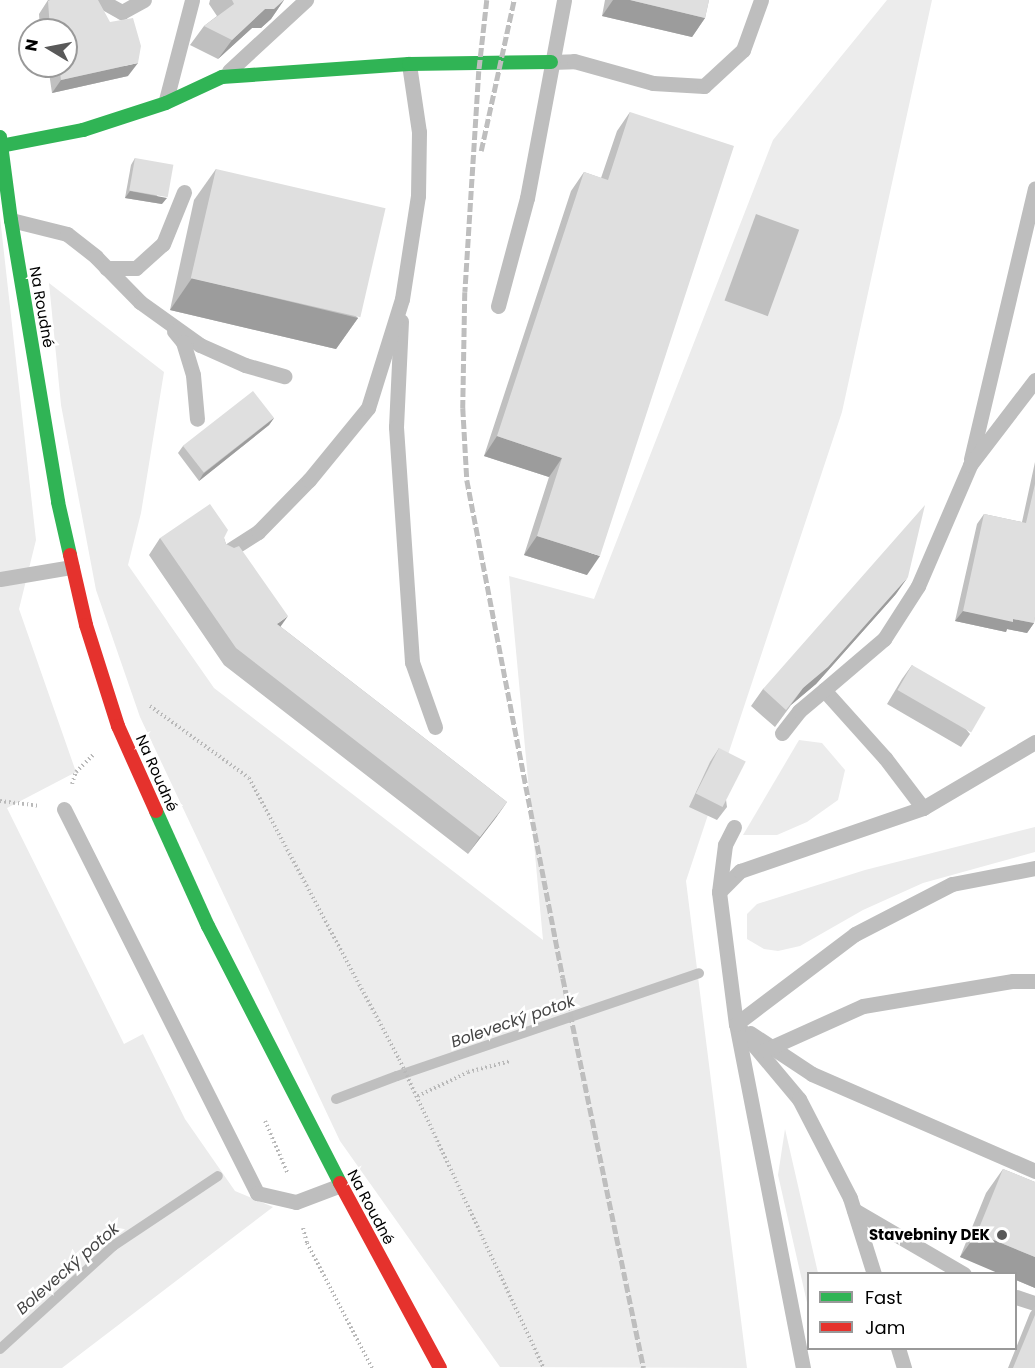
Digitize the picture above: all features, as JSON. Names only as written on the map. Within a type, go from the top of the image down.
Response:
[{"type":"main road","points":[[1,141],[83,129],[166,103],[222,78],[409,64],[551,62]]},
{"type":"main road","name":"Na Roudné","points":[[1,141],[11,220],[58,502],[72,567],[99,670],[137,773],[208,926],[341,1185],[440,1368]]},
{"type":"lane","points":[[100,0],[122,12],[144,0]]},
{"type":"lane","points":[[166,103],[192,0]]},
{"type":"lane","points":[[222,78],[306,0]]},
{"type":"lane","points":[[498,306],[527,198],[564,0]]},
{"type":"lane","points":[[551,62],[574,61],[653,83],[704,86],[743,51],[761,0]]},
{"type":"lane","points":[[409,64],[419,132],[418,196],[402,299],[396,427],[412,662],[435,727]]},
{"type":"lane","points":[[782,733],[799,711],[884,639],[918,586],[970,465],[1035,188]]},
{"type":"lane","points":[[106,267],[136,268],[163,244],[184,192]]},
{"type":"lane","points":[[11,220],[67,234],[106,267],[140,302],[200,345],[245,365],[284,376]]},
{"type":"lane","points":[[222,555],[258,532],[309,480],[368,408],[402,299]]},
{"type":"lane","points":[[169,323],[183,342],[193,375],[197,419]]},
{"type":"lane","points":[[970,465],[1035,380]]},
{"type":"lane","points":[[0,579],[72,567]]},
{"type":"lane","points":[[824,690],[885,758],[922,808]]},
{"type":"lane","points":[[719,892],[740,872],[922,808],[1035,742]]},
{"type":"lane","points":[[64,809],[257,1193],[296,1202],[341,1185]]},
{"type":"lane","points":[[734,827],[725,845],[719,892],[736,1024],[803,1368]]},
{"type":"lane","points":[[736,1024],[855,934],[952,884],[1035,867]]},
{"type":"lane","points":[[766,1050],[863,1006],[1013,981],[1035,981]]},
{"type":"lane","points":[[736,1024],[766,1050],[812,1074],[1035,1171]]},
{"type":"lane","points":[[766,1050],[799,1099],[854,1210],[873,1272]]},
{"type":"lane","points":[[854,1210],[961,1272]]},
{"type":"lane","points":[[1017,1297],[1035,1303]]},
{"type":"lane","points":[[899,1350],[904,1368]]},
{"type":"path","points":[[146,704],[249,778],[418,1096],[544,1368]]},
{"type":"path","points":[[89,746],[98,765]]},
{"type":"path","points":[[0,801],[64,809],[76,772],[93,754]]},
{"type":"path","points":[[418,1096],[468,1071],[511,1061]]},
{"type":"path","points":[[265,1120],[285,1163],[307,1243],[372,1368]]},
{"type":"shaded area","points":[[887,0],[932,0],[842,412],[686,881],[747,1368],[500,1367],[340,1141],[140,717],[96,590],[61,405],[49,283],[164,372],[141,513],[128,565],[214,688],[543,940],[509,576],[594,599],[773,140]]},
{"type":"shaded area","points":[[756,214],[799,230],[768,316],[725,300]]},
{"type":"shaded area","points":[[0,217],[36,540],[19,609],[76,772],[7,808],[124,1044],[143,1034],[185,1119],[235,1191],[273,1207],[62,1368],[0,1368]]},
{"type":"shaded area","points":[[799,740],[822,743],[845,770],[838,800],[807,822],[777,835],[743,835]]},
{"type":"shaded area","points":[[1035,827],[1035,852],[923,883],[863,910],[800,946],[778,951],[764,949],[747,939],[747,914],[757,904],[865,870]]},
{"type":"shaded area","points":[[785,1129],[818,1272],[807,1272],[807,1303],[778,1175]]},
{"type":"building","points":[[98,0],[110,22],[133,18],[141,46],[138,63],[78,76],[78,18],[49,18],[48,1]]},
{"type":"building","points":[[232,0],[284,0],[274,9],[265,9],[232,40],[204,26],[234,4]]},
{"type":"building","points":[[630,0],[709,0],[705,18]]},
{"type":"building","points":[[630,112],[734,146],[600,556],[537,536],[562,458],[497,436],[584,172],[608,180]]},
{"type":"building","points":[[135,158],[173,165],[168,197],[129,190]]},
{"type":"building","points":[[216,169],[386,208],[360,317],[191,278]]},
{"type":"building","points":[[253,391],[274,418],[204,473],[183,446]]},
{"type":"building","points":[[1035,484],[1034,623],[1013,619],[1013,622],[963,611],[984,514],[1026,523]]},
{"type":"building","points":[[210,504],[228,530],[224,538],[226,544],[234,548],[239,546],[288,616],[277,624],[507,802],[480,837],[236,648],[160,538]]},
{"type":"building","points":[[925,505],[908,577],[828,667],[803,688],[786,710],[763,689]]},
{"type":"building","points":[[912,665],[986,708],[971,733],[898,690]]},
{"type":"building","points":[[719,748],[746,762],[723,807],[696,793]]},
{"type":"building","points":[[1003,1169],[1035,1182],[1035,1257],[977,1233]]},
{"type":"building","points":[[1035,1315],[1035,1368],[1013,1368]]},
{"type":"waterway","name":"Bolevecký potok","points":[[336,1099],[699,973]]},
{"type":"waterway","name":"Bolevecký potok","points":[[0,1349],[113,1246],[218,1176]]},
{"type":"railway","points":[[487,0],[479,71],[465,292],[463,408],[467,480],[563,978],[644,1368]]},
{"type":"railway","points":[[481,151],[514,0]]},
{"type":"traffic: fast","points":[[1,146],[83,130],[166,103],[222,77],[409,64],[551,62]]},
{"type":"traffic: fast","points":[[0,137],[11,220],[58,502],[70,555]]},
{"type":"traffic: fast","points":[[156,811],[208,926],[340,1183]]},
{"type":"traffic: jam","points":[[70,555],[86,625],[118,726],[156,811]]},
{"type":"traffic: jam","points":[[340,1183],[440,1368]]},
{"type":"place","name":"Stavebniny DEK","points":[[1002,1235]]}]
